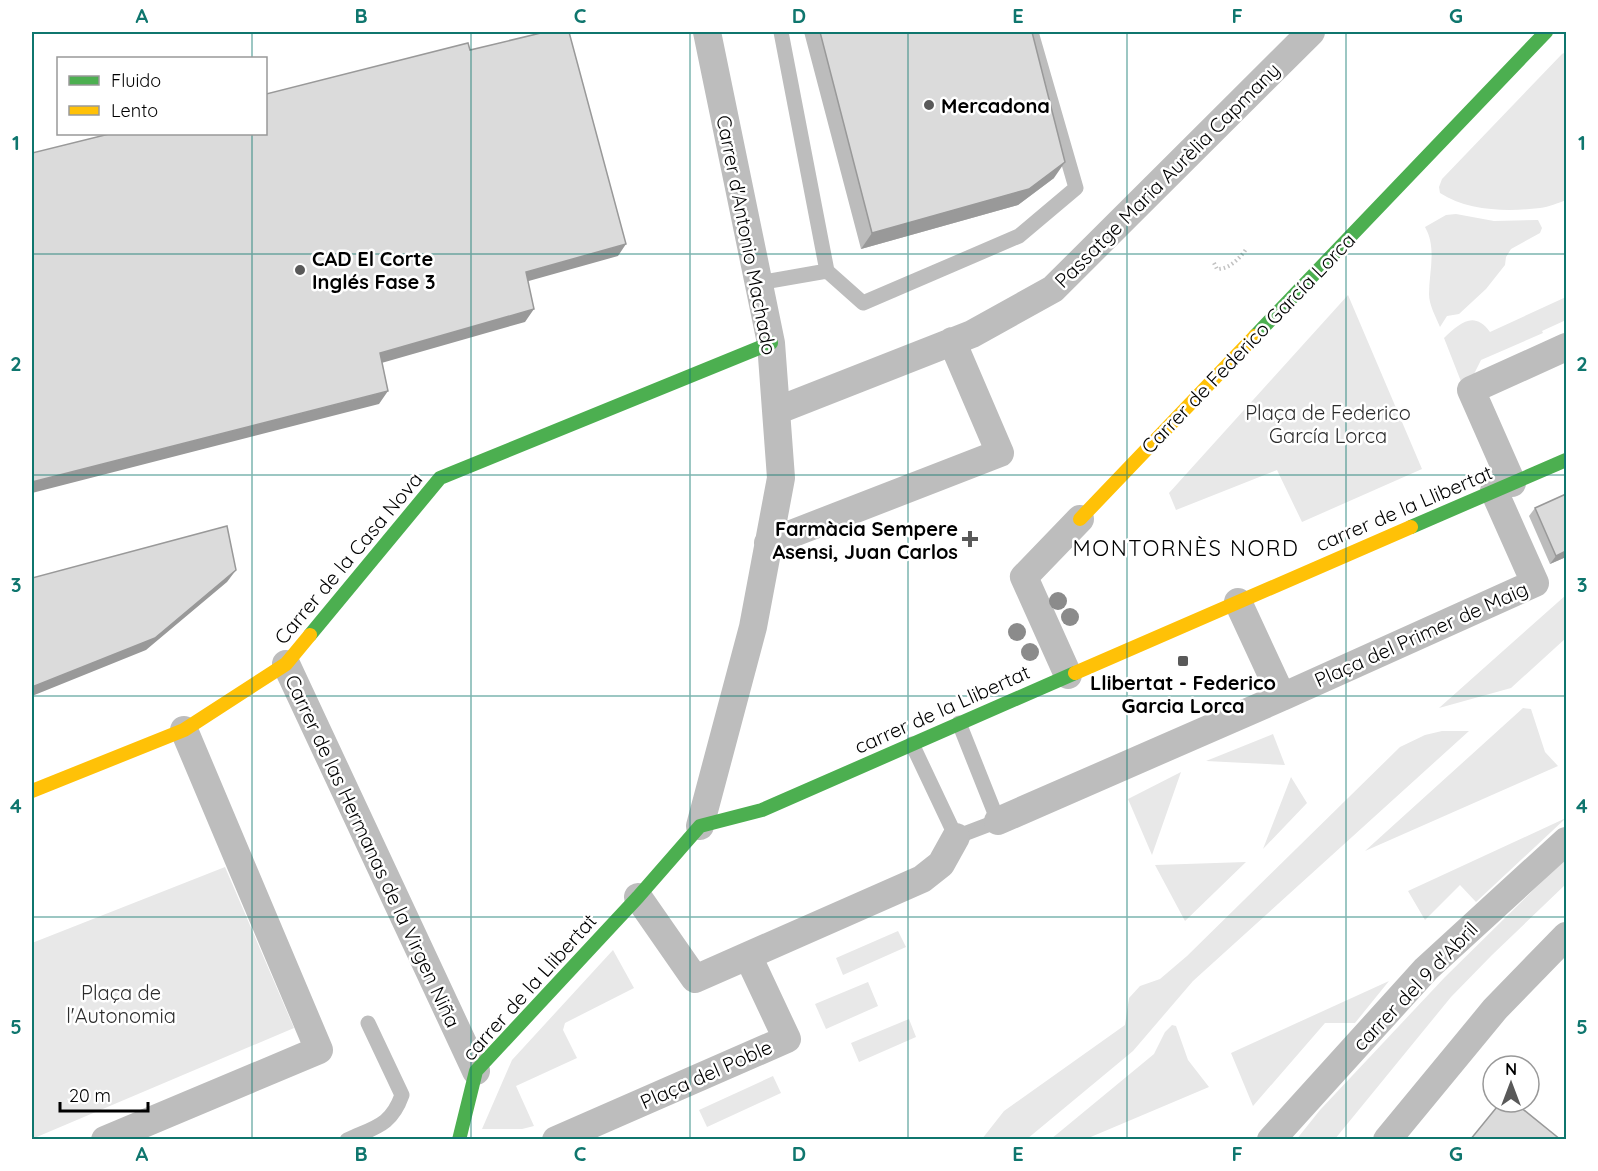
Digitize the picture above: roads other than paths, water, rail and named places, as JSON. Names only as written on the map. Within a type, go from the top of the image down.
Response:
[{"type":"street","name":"Carrer d'Antonio Machado","points":[[700,826],[753,627],[781,478],[771,343],[707,32]]},
{"type":"street","name":"Passatge Maria Aurèlia Capmany","points":[[776,411],[972,333],[1053,289],[1311,32]]},
{"type":"street","name":"Carrer de Federico García Lorca","points":[[1068,675],[1024,577],[1546,32]]},
{"type":"street","points":[[768,543],[1000,453],[952,341]]},
{"type":"street","name":"Carrer de la Casa Nova","points":[[32,791],[184,730],[286,663],[440,478],[771,343]]},
{"type":"street","name":"carrer de la Llibertat","points":[[1503,487],[1471,390],[1566,347]]},
{"type":"street","name":"carrer de la Llibertat","points":[[459,1140],[476,1071],[638,897],[700,826],[762,810],[1566,460]]},
{"type":"street","name":"Plaça del Primer de Maig","points":[[998,821],[1535,583],[1503,487]]},
{"type":"street","points":[[1238,602],[1282,697]]},
{"type":"street","name":"Carrer de las Hermanas de la Virgen Niña","points":[[286,663],[476,1071]]},
{"type":"street","points":[[119,1137],[319,1050],[184,730]]},
{"type":"street","points":[[638,897],[695,979],[922,879],[941,864],[956,837]]},
{"type":"street","name":"carrer del 9 d'Abril","points":[[1271,1140],[1426,969],[1566,841]]},
{"type":"street","points":[[1387,1140],[1495,1009],[1566,936]]},
{"type":"street","name":"Plaça del Poble","points":[[569,1137],[787,1039],[748,956]]},
{"type":"lane","points":[[781,32],[827,271],[863,303],[1019,236],[1076,188],[1031,32]]},
{"type":"lane","points":[[758,283],[827,271]]},
{"type":"lane","points":[[912,744],[956,837],[998,821],[958,723]]},
{"type":"lane","points":[[347,1140],[384,1123],[396,1110],[402,1095],[368,1023]]},
{"type":"place","name":"Mercadona","points":[[929,105]]},
{"type":"place","name":"CAD El Corte Inglés Fase 3","points":[[300,270]]},
{"type":"place","name":"Farmàcia Sempere Asensi, Juan Carlos","points":[[970,539]]},
{"type":"place","name":"Llibertat - Federico Garcia Lorca","points":[[1183,661]]},
{"type":"district","name":"MONTORNÈS NORD","points":[[1186,548]]},
{"type":"park label","name":"Plaça de Federico García Lorca","points":[[1328,424]]},
{"type":"park label","name":"Plaça de l'Autonomia","points":[[121,1004]]}]
